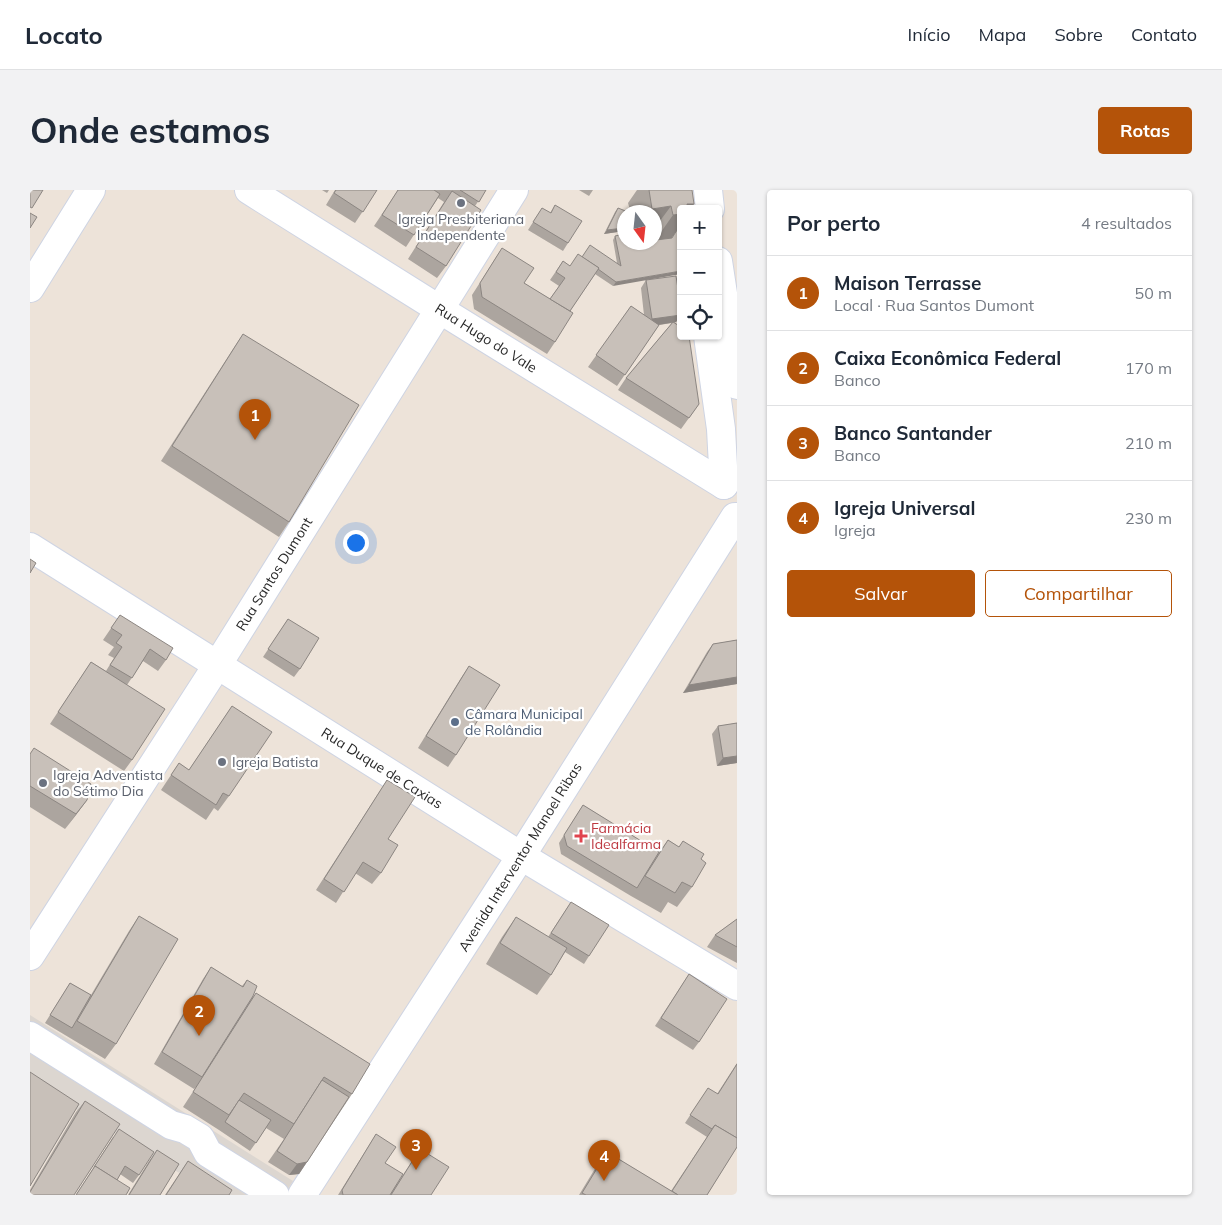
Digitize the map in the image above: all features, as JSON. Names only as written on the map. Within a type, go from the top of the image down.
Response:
[{"type":"street","points":[[30,288],[91,190]]},
{"type":"street","name":"Rua Hugo do Vale","points":[[249,190],[439,309],[731,480]]},
{"type":"street","name":"Rua Santos Dumont","points":[[30,956],[218,664],[514,190]]},
{"type":"street","points":[[686,190],[688,205]]},
{"type":"street","points":[[708,190],[710,205]]},
{"type":"street","points":[[722,287],[737,385]]},
{"type":"street","points":[[709,340],[721,429],[731,480],[721,496],[724,507],[736,522]]},
{"type":"street","name":"Avenida Interventor Manoel Ribas","points":[[302,1195],[736,522]]},
{"type":"street","name":"Rua Duque de Caxias","points":[[30,547],[521,856],[737,986]]},
{"type":"street","points":[[30,1036],[171,1124],[185,1129],[200,1138],[208,1153],[275,1195]]},
{"type":"shaded area","points":[[30,1015],[293,1181],[284,1195],[215,1195],[30,1081]]},
{"type":"building","points":[[30,190],[43,190],[32,208],[30,207]]},
{"type":"building","points":[[336,190],[377,190],[363,212],[334,193]]},
{"type":"building","points":[[398,190],[434,190],[440,194],[414,235],[382,215]]},
{"type":"building","points":[[460,190],[486,190],[479,202]]},
{"type":"building","points":[[649,190],[692,190],[694,204],[677,205],[677,214],[673,215],[671,206],[662,207],[662,205],[651,205]]},
{"type":"building","points":[[452,191],[481,210],[446,266],[416,247]]},
{"type":"building","points":[[555,205],[582,221],[568,243],[533,222],[542,208],[551,213]]},
{"type":"building","points":[[617,210],[617,229],[607,230]]},
{"type":"building","points":[[30,213],[37,217],[30,228]]},
{"type":"building","points":[[677,230],[677,272],[616,282],[582,257],[590,245],[621,266],[618,250],[662,250],[662,239],[672,238]]},
{"type":"building","points":[[502,248],[534,268],[524,283],[573,313],[555,342],[482,297],[480,283]]},
{"type":"building","points":[[578,254],[599,268],[570,311],[550,299],[565,278],[556,272],[563,261],[570,266]]},
{"type":"building","points":[[676,276],[677,316],[652,319],[646,280]]},
{"type":"building","points":[[631,306],[659,325],[625,375],[596,355]]},
{"type":"building","points":[[673,322],[677,324],[677,340],[690,340],[699,404],[689,418],[626,378]]},
{"type":"building","points":[[243,334],[359,405],[289,522],[172,446]]},
{"type":"building","points":[[30,559],[36,563],[30,573]]},
{"type":"building","points":[[120,615],[173,648],[166,660],[150,649],[132,678],[110,665],[122,647],[116,643],[122,635],[111,628]]},
{"type":"building","points":[[288,619],[319,638],[300,669],[268,649]]},
{"type":"building","points":[[737,640],[737,677],[689,685],[713,644]]},
{"type":"building","points":[[91,662],[165,709],[132,760],[58,712]]},
{"type":"building","name":"Câmara Municipal de Rolândia","points":[[469,666],[500,685],[456,755],[426,736]]},
{"type":"building","name":"Igreja Batista","points":[[232,706],[272,732],[229,796],[223,793],[216,805],[171,775],[179,763],[189,770]]},
{"type":"building","points":[[737,723],[737,756],[723,758],[718,726]]},
{"type":"building","points":[[34,748],[91,784],[87,800],[76,814],[30,786],[30,754]]},
{"type":"building","points":[[387,780],[415,797],[388,839],[398,845],[381,873],[363,862],[344,892],[324,879]]},
{"type":"building","points":[[583,805],[659,852],[637,888],[567,846],[564,835]]},
{"type":"building","points":[[668,840],[679,847],[683,841],[704,854],[701,859],[706,863],[692,887],[682,882],[675,893],[645,876]]},
{"type":"building","points":[[571,902],[609,925],[589,956],[551,933]]},
{"type":"building","points":[[139,916],[178,939],[116,1044],[77,1021]]},
{"type":"building","points":[[516,917],[567,948],[551,975],[500,943]]},
{"type":"building","points":[[737,919],[737,947],[715,935]]},
{"type":"building","points":[[211,967],[243,987],[247,980],[257,986],[253,996],[202,1077],[162,1052]]},
{"type":"building","points":[[689,974],[727,999],[699,1042],[661,1018]]},
{"type":"building","points":[[70,983],[91,995],[72,1028],[50,1015]]},
{"type":"building","points":[[256,993],[370,1064],[352,1094],[324,1077],[294,1124],[244,1093],[229,1115],[193,1092]]},
{"type":"building","points":[[737,1064],[737,1138],[715,1125],[712,1129],[690,1115],[708,1088],[718,1094]]},
{"type":"building","points":[[30,1072],[79,1104],[30,1186]]},
{"type":"building","points":[[322,1080],[349,1097],[307,1162],[297,1164],[277,1151]]},
{"type":"building","points":[[239,1100],[271,1120],[256,1143],[225,1122]]},
{"type":"building","points":[[85,1101],[120,1124],[74,1195],[30,1195],[30,1192]]},
{"type":"building","points":[[715,1125],[737,1138],[737,1147],[707,1195],[678,1195],[672,1191]]},
{"type":"building","points":[[119,1129],[154,1152],[139,1175],[125,1166],[117,1180],[94,1167]]},
{"type":"building","points":[[376,1134],[396,1147],[385,1163],[403,1174],[390,1195],[343,1195],[342,1190]]},
{"type":"building","points":[[420,1149],[449,1167],[431,1195],[391,1195]]},
{"type":"building","points":[[157,1150],[179,1164],[160,1195],[129,1195]]},
{"type":"building","points":[[607,1152],[678,1195],[586,1195],[582,1193]]},
{"type":"building","points":[[188,1161],[232,1190],[229,1195],[166,1195]]},
{"type":"building","points":[[95,1166],[130,1188],[126,1195],[76,1195]]},
{"type":"place","name":"Igreja Presbiteriana Independente","points":[[461,203]]},
{"type":"place","name":"Maison Terrasse","points":[[255,440]]},
{"type":"place","name":"Câmara Municipal de Rolândia","points":[[455,722]]},
{"type":"place","name":"Igreja Batista","points":[[222,762]]},
{"type":"place","name":"Igreja Adventista do Sétimo Dia","points":[[43,783]]},
{"type":"place","name":"Farmácia Idealfarma","points":[[581,836]]},
{"type":"place","name":"Caixa Econômica Federal","points":[[199,1036]]},
{"type":"place","name":"Banco Santander","points":[[416,1170]]},
{"type":"place","name":"Igreja Universal","points":[[604,1181]]}]
